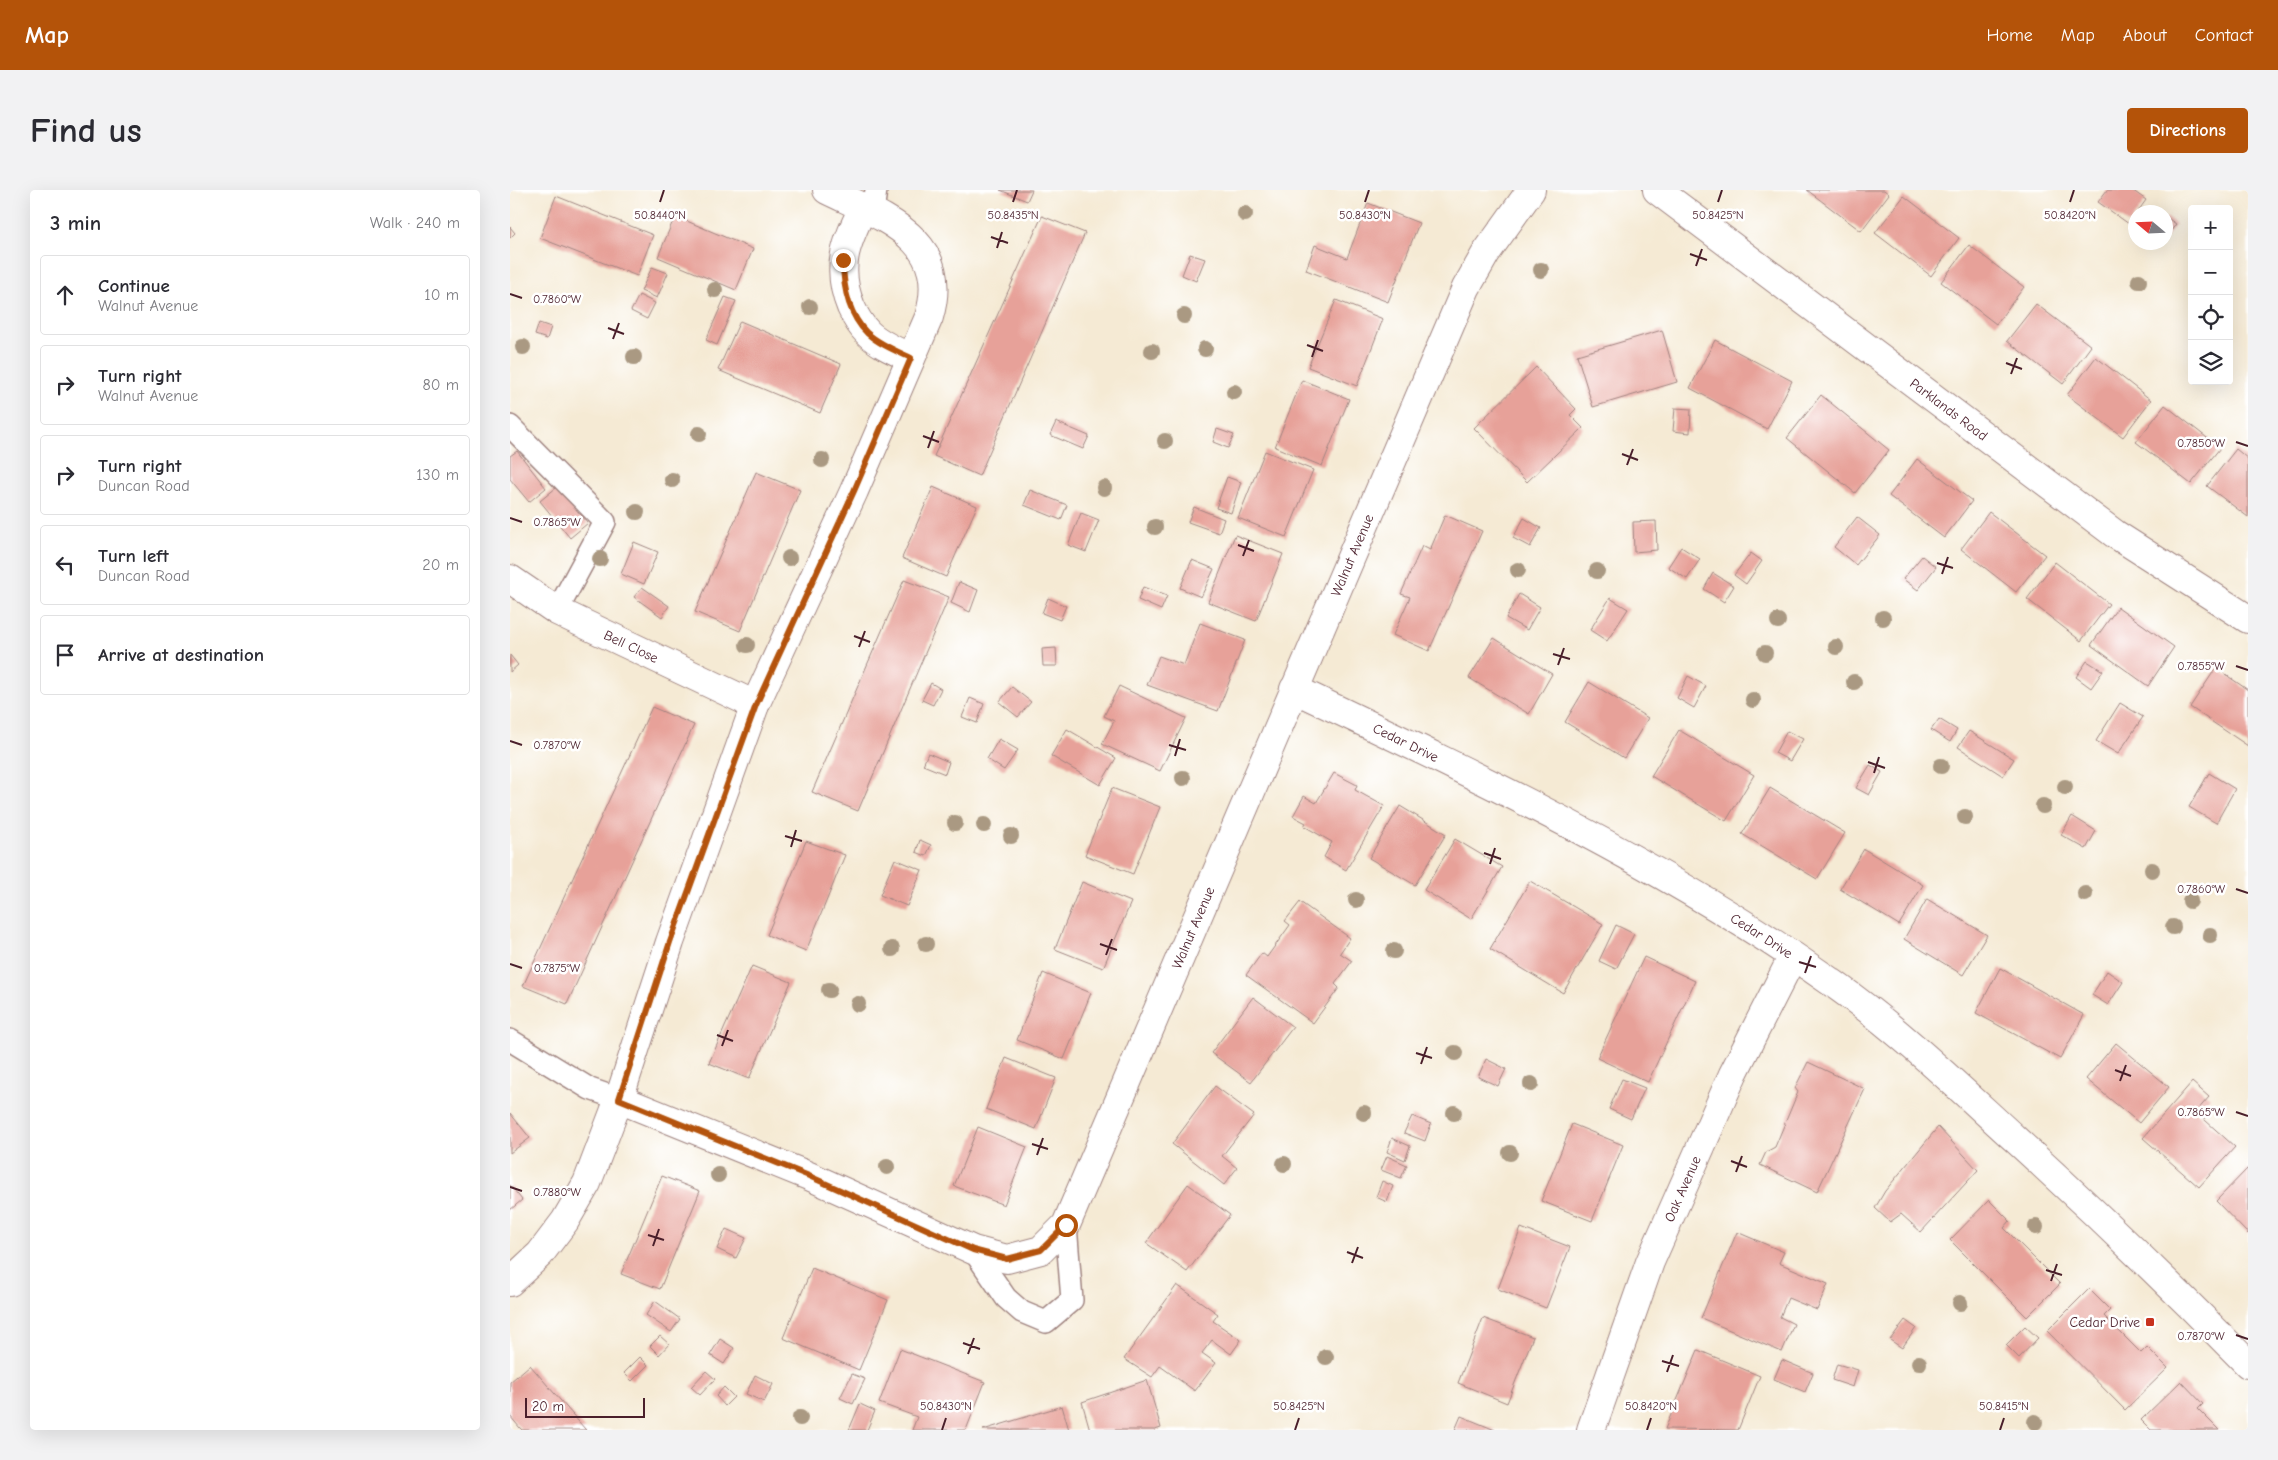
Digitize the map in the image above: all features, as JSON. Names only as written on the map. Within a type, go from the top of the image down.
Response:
[{"type":"street","points":[[510,1282],[540,1254],[565,1220],[587,1183],[619,1099],[670,942],[756,705],[854,491],[933,303],[934,275],[922,249],[912,236],[871,203],[827,190]]},
{"type":"street","name":"Walnut Avenue","points":[[619,1099],[809,1176],[973,1250],[1007,1259],[1041,1250],[1066,1225],[1466,288],[1486,253],[1531,190]]},
{"type":"street","name":"Parklands Road","points":[[1657,190],[2114,534],[2248,619]]},
{"type":"street","points":[[871,203],[847,243],[843,260],[843,278],[847,296],[855,315],[867,332],[882,343],[911,358]]},
{"type":"street","name":"Bell Close","points":[[510,578],[557,611],[756,705]]},
{"type":"street","name":"Cedar Drive","points":[[1294,689],[1424,751],[1648,866],[1793,956],[1837,987],[1906,1042],[1994,1120],[2118,1234],[2248,1364]]},
{"type":"street","name":"Oak Avenue","points":[[1591,1430],[1650,1262],[1733,1074],[1793,956]]},
{"type":"lane","points":[[510,426],[605,522],[557,611]]},
{"type":"lane","points":[[510,1040],[590,1089],[619,1099]]},
{"type":"lane","points":[[973,1250],[1006,1298],[1022,1312],[1046,1322],[1072,1300],[1066,1225]]},
{"type":"building","points":[[1000,190],[1032,190],[1027,201]]},
{"type":"building","points":[[1807,190],[1884,190],[1889,194],[1861,231]]},
{"type":"building","points":[[2107,190],[2132,190],[2146,200],[2142,205],[2128,205],[2128,223],[2098,202]]},
{"type":"building","points":[[556,196],[653,235],[637,276],[540,238]]},
{"type":"building","points":[[1904,196],[1959,238],[1931,276],[1875,233]]},
{"type":"building","points":[[1368,203],[1419,223],[1388,302],[1306,270],[1315,245],[1347,258]]},
{"type":"building","points":[[675,216],[753,249],[736,290],[658,257]]},
{"type":"building","points":[[1042,216],[1085,233],[979,476],[934,456]]},
{"type":"building","points":[[510,227],[515,233],[510,238]]},
{"type":"building","points":[[1969,245],[2024,287],[1996,324],[1941,282]]},
{"type":"building","points":[[1190,254],[1205,259],[1196,281],[1182,275]]},
{"type":"building","points":[[652,267],[668,273],[657,298],[641,291]]},
{"type":"building","points":[[639,295],[655,303],[647,319],[631,311]]},
{"type":"building","points":[[725,297],[736,301],[717,345],[706,340]]},
{"type":"building","points":[[1336,300],[1383,319],[1357,386],[1308,367]]},
{"type":"building","points":[[2036,304],[2091,346],[2063,384],[2007,341]]},
{"type":"building","points":[[740,321],[841,364],[820,413],[718,370]]},
{"type":"building","points":[[539,323],[551,327],[547,339],[535,335]]},
{"type":"building","points":[[1662,330],[1677,382],[1593,407],[1577,355]]},
{"type":"building","points":[[1715,340],[1792,381],[1767,429],[1690,388]]},
{"type":"building","points":[[2096,357],[2151,400],[2123,437],[2067,395]]},
{"type":"building","points":[[1536,367],[1576,409],[1570,415],[1583,428],[1527,482],[1474,428]]},
{"type":"building","points":[[1302,380],[1349,399],[1322,466],[1275,447]]},
{"type":"building","points":[[1821,395],[1889,450],[1855,493],[1787,438]]},
{"type":"building","points":[[2165,405],[2220,448],[2191,484],[2136,442]]},
{"type":"building","points":[[1675,408],[1691,409],[1690,433],[1673,431]]},
{"type":"building","points":[[1056,422],[1089,436],[1083,449],[1050,435]]},
{"type":"building","points":[[1217,429],[1234,435],[1228,448],[1213,442]]},
{"type":"building","points":[[2236,449],[2248,459],[2248,517],[2207,486]]},
{"type":"building","points":[[517,451],[546,488],[529,502],[510,479],[510,456]]},
{"type":"building","points":[[1265,451],[1313,470],[1286,537],[1238,518]]},
{"type":"building","points":[[1917,459],[1972,501],[1944,538],[1889,496]]},
{"type":"building","points":[[756,472],[800,490],[740,631],[695,612]]},
{"type":"building","points":[[1227,477],[1241,482],[1231,513],[1216,508]]},
{"type":"building","points":[[557,487],[588,523],[570,538],[540,501]]},
{"type":"building","points":[[933,487],[977,506],[946,577],[902,558]]},
{"type":"building","points":[[1030,490],[1067,505],[1061,520],[1024,505]]},
{"type":"building","points":[[1194,507],[1224,519],[1219,533],[1188,522]]},
{"type":"building","points":[[1989,512],[2045,555],[2016,592],[1961,549]]},
{"type":"building","points":[[1081,513],[1099,520],[1086,552],[1068,545]]},
{"type":"building","points":[[1445,515],[1482,531],[1429,651],[1393,635],[1410,597],[1401,594],[1422,546],[1430,550]]},
{"type":"building","points":[[1857,517],[1880,535],[1856,565],[1834,547]]},
{"type":"building","points":[[1524,518],[1541,528],[1530,547],[1513,538]]},
{"type":"building","points":[[1656,521],[1657,550],[1634,552],[1633,522]]},
{"type":"building","points":[[1235,535],[1283,554],[1256,621],[1208,602]]},
{"type":"building","points":[[634,542],[658,552],[644,584],[621,574]]},
{"type":"building","points":[[1681,547],[1700,559],[1687,579],[1668,567]]},
{"type":"building","points":[[1751,553],[1762,561],[1746,584],[1734,575]]},
{"type":"building","points":[[1922,556],[1936,567],[1918,590],[1903,579]]},
{"type":"building","points":[[1192,560],[1214,569],[1201,597],[1180,588]]},
{"type":"building","points":[[2055,562],[2109,604],[2081,641],[2027,599]]},
{"type":"building","points":[[1713,573],[1734,586],[1724,602],[1704,589]]},
{"type":"building","points":[[904,580],[949,597],[858,811],[812,792]]},
{"type":"building","points":[[959,582],[978,590],[970,612],[951,603]]},
{"type":"building","points":[[642,587],[669,606],[662,617],[634,597]]},
{"type":"building","points":[[1143,587],[1167,596],[1161,610],[1138,600]]},
{"type":"building","points":[[1519,594],[1540,607],[1527,630],[1506,618]]},
{"type":"building","points":[[1048,598],[1066,606],[1060,620],[1042,613]]},
{"type":"building","points":[[1610,598],[1628,609],[1607,641],[1590,630]]},
{"type":"building","points":[[2118,607],[2174,647],[2148,686],[2091,645]]},
{"type":"building","points":[[1200,623],[1245,640],[1218,711],[1147,685],[1159,656],[1184,665]]},
{"type":"building","points":[[1494,638],[1552,674],[1529,714],[1469,678]]},
{"type":"building","points":[[1056,648],[1057,666],[1043,666],[1042,649]]},
{"type":"building","points":[[510,655],[518,665],[510,672]]},
{"type":"building","points":[[2087,661],[2103,671],[2091,688],[2076,677]]},
{"type":"building","points":[[2216,668],[2248,690],[2248,746],[2190,707]]},
{"type":"building","points":[[1688,676],[1706,686],[1694,708],[1677,698]]},
{"type":"building","points":[[1589,682],[1648,718],[1624,758],[1565,722]]},
{"type":"building","points":[[931,683],[941,689],[933,705],[922,700]]},
{"type":"building","points":[[1119,686],[1186,718],[1160,771],[1102,744],[1114,721],[1104,716]]},
{"type":"building","points":[[1012,687],[1031,702],[1018,717],[999,702]]},
{"type":"building","points":[[970,698],[984,704],[977,723],[962,717]]},
{"type":"building","points":[[2120,703],[2143,717],[2118,754],[2096,741]]},
{"type":"building","points":[[652,707],[694,725],[567,1004],[523,986]]},
{"type":"building","points":[[1939,719],[1957,730],[1950,742],[1931,730]]},
{"type":"building","points":[[1067,729],[1116,758],[1100,785],[1051,756]]},
{"type":"building","points":[[1679,730],[1754,775],[1726,821],[1651,776]]},
{"type":"building","points":[[1787,731],[1803,739],[1790,761],[1775,753]]},
{"type":"building","points":[[1969,731],[2014,759],[2003,776],[1958,747]]},
{"type":"building","points":[[999,739],[1018,750],[1004,770],[987,759]]},
{"type":"building","points":[[928,753],[949,762],[945,774],[923,765]]},
{"type":"building","points":[[1870,765],[1882,772],[1869,795],[1856,788]]},
{"type":"building","points":[[1334,773],[1357,785],[1355,790],[1384,806],[1346,870],[1324,857],[1332,842],[1304,826],[1306,823],[1293,816],[1304,796],[1316,803]]},
{"type":"building","points":[[2209,773],[2235,789],[2216,823],[2189,807]]},
{"type":"building","points":[[1112,788],[1160,807],[1133,874],[1085,855]]},
{"type":"building","points":[[1770,788],[1845,833],[1817,879],[1742,834]]},
{"type":"building","points":[[1400,806],[1446,834],[1415,885],[1369,858]]},
{"type":"building","points":[[2072,816],[2096,831],[2086,849],[2061,835]]},
{"type":"building","points":[[1455,839],[1502,867],[1471,919],[1424,890]]},
{"type":"building","points":[[920,840],[931,845],[926,856],[916,852]]},
{"type":"building","points":[[806,841],[845,855],[806,951],[767,935]]},
{"type":"building","points":[[1864,849],[1923,885],[1899,925],[1840,889]]},
{"type":"building","points":[[895,859],[922,870],[907,906],[880,895]]},
{"type":"building","points":[[1530,881],[1603,924],[1563,993],[1490,949]]},
{"type":"building","points":[[1082,882],[1131,902],[1103,968],[1055,949]]},
{"type":"building","points":[[1927,899],[1987,935],[1963,975],[1904,939]]},
{"type":"building","points":[[1300,902],[1350,938],[1340,953],[1352,961],[1335,984],[1339,988],[1313,1023],[1246,975],[1262,953],[1267,957],[1290,925],[1285,921]]},
{"type":"building","points":[[1616,925],[1634,934],[1616,969],[1599,961]]},
{"type":"building","points":[[1644,957],[1695,981],[1648,1082],[1597,1058]]},
{"type":"building","points":[[752,966],[791,982],[749,1079],[709,1063]]},
{"type":"building","points":[[2000,968],[2084,1015],[2060,1059],[1976,1013]]},
{"type":"building","points":[[2107,971],[2123,982],[2108,1005],[2092,995]]},
{"type":"building","points":[[1043,973],[1091,993],[1064,1059],[1017,1040]]},
{"type":"building","points":[[1253,997],[1293,1027],[1251,1082],[1211,1053]]},
{"type":"building","points":[[2116,1043],[2169,1087],[2139,1123],[2086,1079]]},
{"type":"building","points":[[1006,1058],[1056,1078],[1036,1129],[986,1109]]},
{"type":"building","points":[[1486,1059],[1506,1069],[1498,1086],[1478,1077]]},
{"type":"building","points":[[1808,1062],[1865,1089],[1817,1192],[1760,1165],[1766,1152],[1775,1147],[1798,1092],[1795,1088]]},
{"type":"building","points":[[1622,1079],[1645,1088],[1631,1119],[1609,1109]]},
{"type":"building","points":[[2192,1082],[2209,1097],[2196,1112],[2235,1147],[2199,1187],[2143,1138]]},
{"type":"building","points":[[1215,1086],[1254,1115],[1222,1156],[1237,1168],[1224,1185],[1172,1144]]},
{"type":"building","points":[[510,1113],[530,1138],[510,1153]]},
{"type":"building","points":[[1412,1116],[1431,1124],[1425,1141],[1404,1133]]},
{"type":"building","points":[[1572,1124],[1623,1145],[1592,1221],[1541,1201]]},
{"type":"building","points":[[978,1127],[1027,1147],[1004,1205],[954,1186]]},
{"type":"building","points":[[1938,1127],[1978,1170],[1921,1232],[1901,1214],[1890,1222],[1875,1208],[1885,1191]]},
{"type":"building","points":[[1392,1138],[1410,1146],[1405,1160],[1387,1152]]},
{"type":"building","points":[[1387,1156],[1407,1165],[1401,1178],[1381,1170]]},
{"type":"building","points":[[2248,1168],[2248,1234],[2216,1201]]},
{"type":"building","points":[[662,1176],[700,1191],[660,1289],[621,1274]]},
{"type":"building","points":[[1382,1181],[1393,1186],[1387,1202],[1376,1197]]},
{"type":"building","points":[[1188,1184],[1230,1215],[1187,1272],[1146,1243]]},
{"type":"building","points":[[510,1185],[522,1200],[510,1210]]},
{"type":"building","points":[[1989,1200],[2010,1221],[2004,1228],[2060,1284],[2027,1317],[1950,1240]]},
{"type":"building","points":[[1521,1228],[1570,1247],[1546,1308],[1498,1289]]},
{"type":"building","points":[[726,1229],[746,1238],[736,1258],[717,1249]]},
{"type":"building","points":[[1737,1232],[1784,1252],[1779,1263],[1828,1284],[1817,1310],[1788,1298],[1780,1317],[1794,1324],[1782,1352],[1701,1318]]},
{"type":"building","points":[[812,1268],[888,1300],[859,1370],[783,1338]]},
{"type":"building","points":[[1177,1285],[1218,1314],[1213,1321],[1241,1340],[1231,1354],[1212,1340],[1202,1353],[1216,1363],[1195,1391],[1160,1366],[1152,1377],[1124,1359]]},
{"type":"building","points":[[2089,1289],[2110,1310],[2104,1316],[2141,1353],[2147,1347],[2168,1368],[2125,1410],[2047,1331]]},
{"type":"building","points":[[655,1301],[680,1319],[671,1332],[646,1315]]},
{"type":"building","points":[[1483,1318],[1533,1337],[1507,1403],[1458,1383]]},
{"type":"building","points":[[1905,1320],[1916,1328],[1902,1348],[1890,1340]]},
{"type":"building","points":[[2025,1326],[2038,1338],[2019,1358],[2006,1345]]},
{"type":"building","points":[[660,1336],[669,1344],[659,1355],[650,1346]]},
{"type":"building","points":[[720,1339],[734,1348],[724,1364],[710,1355]]},
{"type":"building","points":[[900,1349],[985,1382],[966,1430],[912,1430],[917,1417],[879,1403]]},
{"type":"building","points":[[1698,1350],[1760,1376],[1738,1430],[1665,1429]]},
{"type":"building","points":[[640,1357],[648,1365],[632,1381],[624,1373]]},
{"type":"building","points":[[1782,1360],[1813,1373],[1805,1392],[1774,1379]]},
{"type":"building","points":[[1837,1364],[1858,1370],[1853,1387],[1832,1380]]},
{"type":"building","points":[[530,1365],[586,1430],[522,1430],[520,1428],[510,1416],[510,1382]]},
{"type":"building","points":[[706,1371],[715,1379],[700,1395],[691,1387]]},
{"type":"building","points":[[852,1374],[865,1379],[853,1404],[840,1398]]},
{"type":"building","points":[[755,1375],[773,1384],[764,1402],[746,1394]]},
{"type":"building","points":[[1147,1380],[1161,1428],[1155,1430],[1090,1430],[1082,1402]]},
{"type":"building","points":[[2181,1381],[2203,1404],[2198,1409],[2219,1430],[2151,1430],[2141,1420]]},
{"type":"building","points":[[724,1387],[734,1397],[725,1406],[716,1396]]},
{"type":"building","points":[[860,1404],[875,1411],[867,1430],[849,1430]]},
{"type":"building","points":[[1062,1406],[1069,1430],[983,1430]]},
{"type":"building","points":[[1461,1416],[1495,1430],[1455,1430]]},
{"type":"place","name":"Cedar Drive","points":[[2150,1322]]},
{"type":"route","points":[[843,260],[843,278],[847,296],[855,315],[867,332],[882,343],[911,358],[854,491],[756,705],[670,942],[619,1099],[809,1176],[973,1250],[1007,1259],[1041,1250],[1066,1225]]}]
